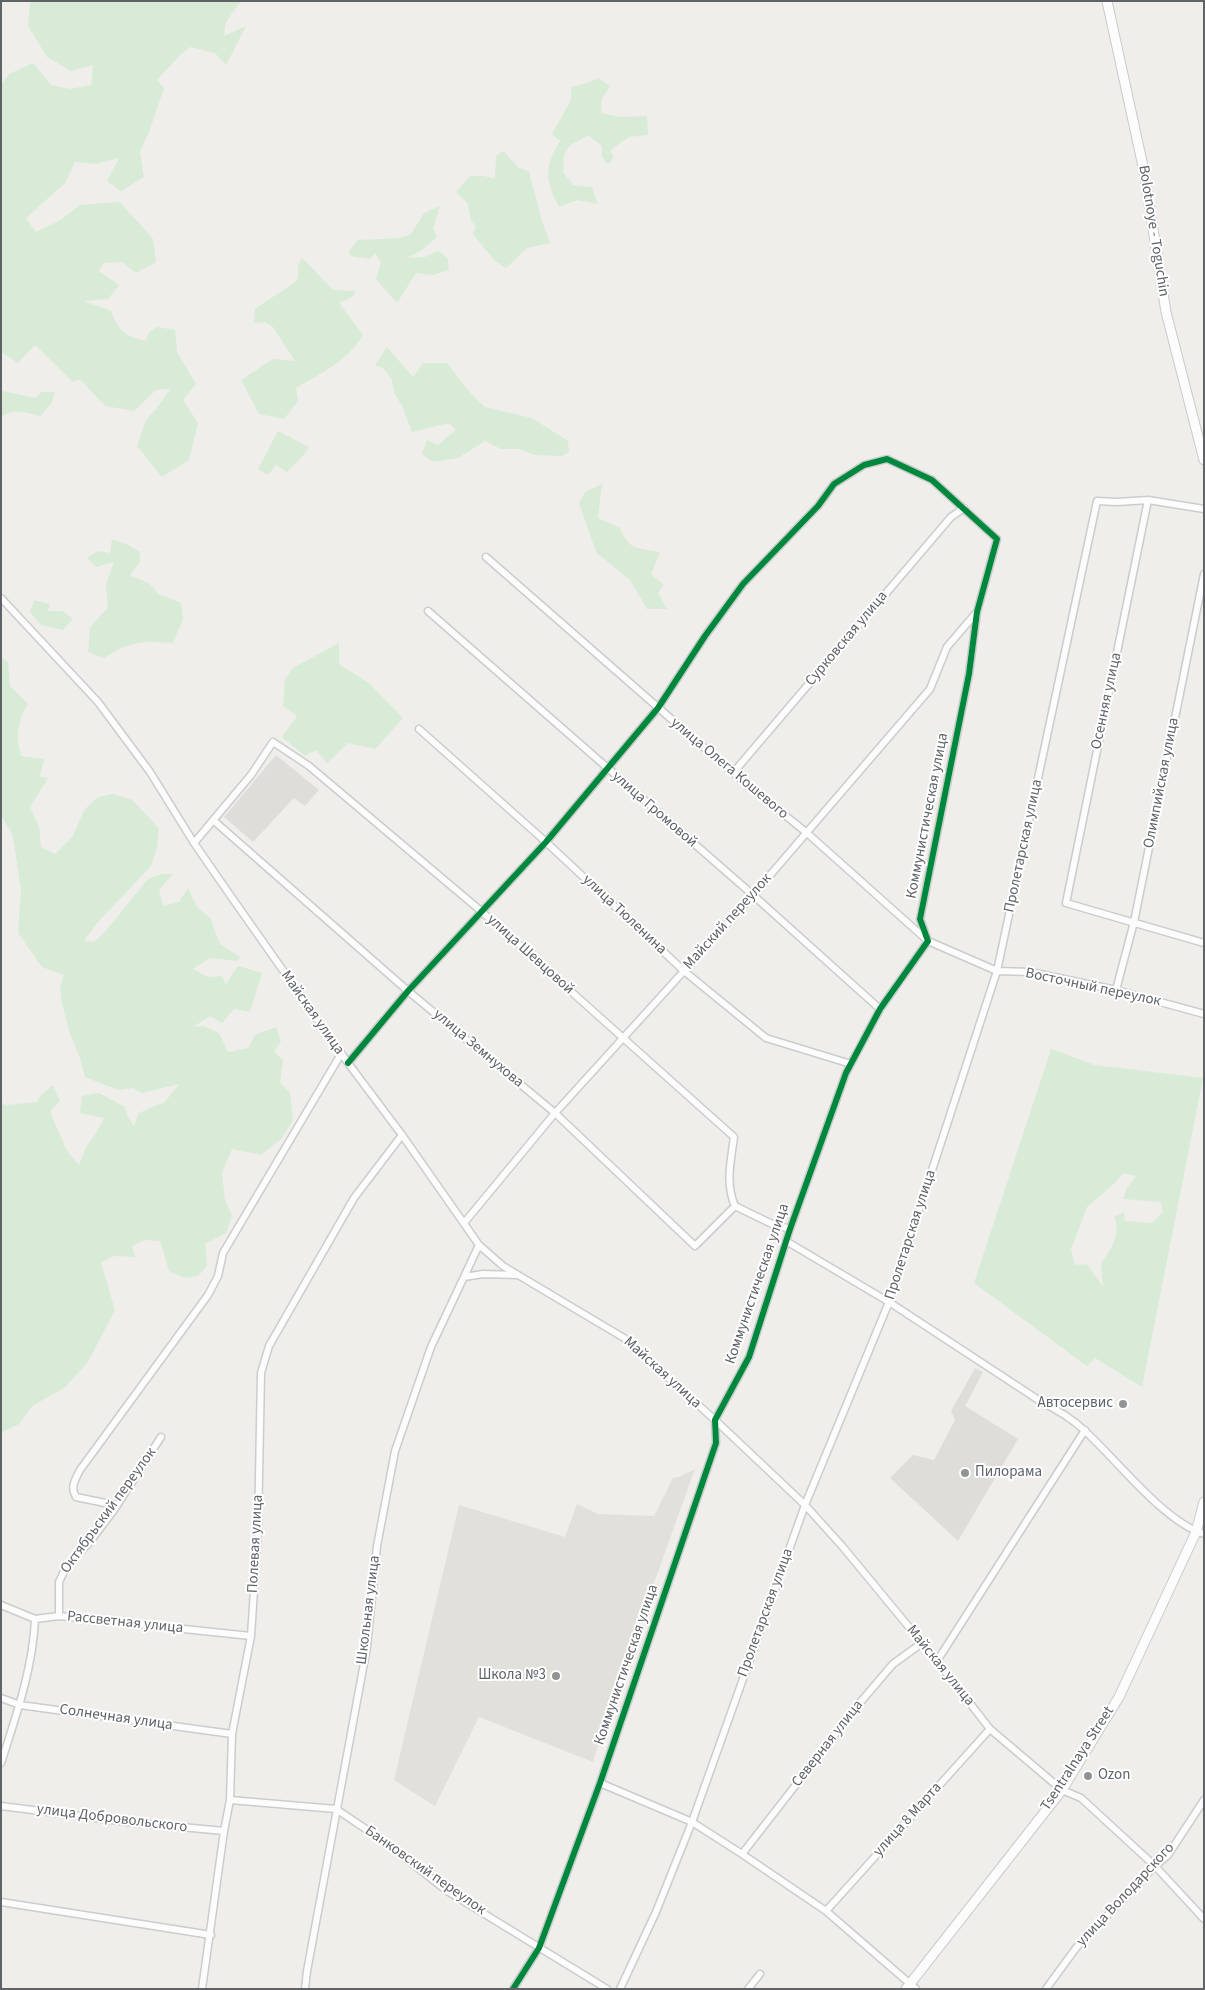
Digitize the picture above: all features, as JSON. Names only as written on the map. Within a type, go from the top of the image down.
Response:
[{"type":"main road","name":"Bolotnoye - Toguchin","points":[[1107,1],[1144,171],[1166,312],[1204,460]]},
{"type":"main road","name":"Tsentralnaya Street","points":[[911,1987],[1062,1790],[1119,1697],[1200,1533],[1204,1502]]},
{"type":"street","points":[[348,1063],[408,991],[546,842],[658,708],[705,636],[743,584],[818,506],[834,484],[864,465],[887,460],[932,480],[964,508]]},
{"type":"street","points":[[1148,500],[1204,509]]},
{"type":"street","name":"Осенняя улица","points":[[1134,922],[1066,903],[1148,500]]},
{"type":"street","name":"Пролетарская улица","points":[[620,1989],[656,1912],[692,1822],[805,1505],[889,1302],[996,971],[1097,501],[1148,500]]},
{"type":"street","name":"Коммунистическая улица","points":[[514,1989],[539,1948],[600,1783],[716,1443],[715,1420],[748,1357],[790,1229],[851,1064],[880,1009],[928,941],[920,919],[969,674],[977,612],[997,539],[964,508]]},
{"type":"street","name":"Сурковская улица","points":[[732,773],[951,517],[964,508]]},
{"type":"street","name":"улица Олега Кошевого","points":[[486,557],[732,773],[807,833],[928,941]]},
{"type":"street","name":"Олимпийская улица","points":[[1116,990],[1134,922],[1204,574]]},
{"type":"street","name":"Майская улица","points":[[1,598],[98,702],[150,772],[194,843],[230,895],[341,1054],[402,1135],[479,1245],[503,1266],[624,1338],[715,1420],[805,1505],[842,1546],[937,1661],[990,1729],[1062,1790],[1081,1798],[1155,1866],[1204,1920]]},
{"type":"street","name":"улица Громовой","points":[[428,611],[753,895],[880,1009]]},
{"type":"street","name":"Майский переулок","points":[[464,1223],[555,1113],[753,895],[930,689],[946,648],[977,612]]},
{"type":"street","name":"улица Тюленина","points":[[419,728],[546,842],[684,971],[766,1038],[851,1064]]},
{"type":"street","name":"улица Шевцовой","points":[[213,820],[251,775],[273,742],[309,766],[481,911],[734,1137],[730,1194],[735,1206]]},
{"type":"street","points":[[194,843],[213,820]]},
{"type":"street","name":"улица Земнухова","points":[[213,820],[408,991],[555,1113],[695,1246],[735,1206]]},
{"type":"street","points":[[1134,922],[1204,943]]},
{"type":"street","name":"Восточный переулок","points":[[928,941],[996,971],[1030,972],[1116,990],[1204,1014]]},
{"type":"street","points":[[114,1510],[105,1503],[76,1497],[72,1491],[74,1482],[80,1470],[208,1295],[218,1276],[223,1252],[341,1054]]},
{"type":"street","name":"Полевая улица","points":[[202,1989],[230,1800],[232,1734],[251,1636],[258,1529],[261,1373],[269,1346],[354,1198],[402,1135]]},
{"type":"street","points":[[735,1206],[772,1224],[790,1229]]},
{"type":"street","points":[[786,1241],[889,1302],[1037,1400],[1063,1413],[1085,1430],[1166,1512],[1200,1533]]},
{"type":"street","name":"Школьная улица","points":[[305,1989],[336,1809],[367,1647],[377,1546],[395,1452],[431,1347],[479,1245]]},
{"type":"street","points":[[464,1277],[483,1274],[518,1275]]},
{"type":"street","points":[[937,1661],[1085,1430]]},
{"type":"street","name":"Октябрьский переулок","points":[[59,1616],[59,1582],[66,1567],[89,1543],[114,1510],[161,1437]]},
{"type":"street","points":[[1,1604],[35,1619],[34,1640],[20,1705],[1,1763]]},
{"type":"street","name":"Рассветная улица","points":[[35,1619],[59,1616],[251,1636]]},
{"type":"street","name":"Северная улица","points":[[742,1854],[858,1705],[893,1664],[922,1643]]},
{"type":"street","name":"Солнечная улица","points":[[1,1698],[20,1705],[232,1734]]},
{"type":"street","name":"улица 8 Марта","points":[[826,1911],[990,1729]]},
{"type":"street","points":[[600,1783],[692,1822],[742,1854],[826,1911],[911,1987]]},
{"type":"street","name":"Банковский переулок","points":[[230,1800],[336,1809],[385,1842],[447,1891],[607,1989]]},
{"type":"street","name":"улица Володарского","points":[[1046,1989],[1076,1948],[1155,1866],[1168,1855],[1204,1800]]},
{"type":"street","name":"улица Добровольского","points":[[1,1806],[128,1822],[224,1831]]},
{"type":"street","points":[[1,1902],[211,1934]]},
{"type":"street","points":[[748,1989],[760,1974]]},
{"type":"shaded area","points":[[276,755],[319,790],[305,806],[294,798],[253,842],[224,817]]},
{"type":"shaded area","points":[[975,1368],[983,1372],[965,1406],[1018,1439],[958,1541],[890,1478],[913,1455],[934,1460],[955,1420],[951,1411]]},
{"type":"shaded area","points":[[695,1469],[615,1691],[593,1762],[479,1717],[435,1806],[394,1780],[459,1505],[565,1537],[577,1504],[598,1514],[654,1516],[673,1478]]},
{"type":"green space","points":[[34,1],[241,1],[226,22],[224,36],[246,26],[226,65],[215,53],[190,47],[157,80],[164,88],[140,152],[144,177],[121,191],[107,181],[119,158],[95,164],[75,162],[65,183],[26,218],[36,232],[59,221],[80,205],[120,202],[153,239],[156,262],[136,273],[122,262],[103,263],[99,271],[119,285],[108,299],[84,301],[111,311],[123,332],[139,339],[146,341],[149,332],[157,327],[175,330],[177,352],[196,384],[183,400],[198,423],[189,460],[162,477],[137,446],[146,420],[170,389],[156,390],[134,411],[105,406],[80,379],[73,382],[35,345],[18,363],[1,352],[1,85],[9,74],[33,63],[51,85],[70,89],[91,85],[93,65],[71,71],[47,57],[28,26],[30,3]]},
{"type":"green space","points":[[598,78],[610,86],[602,99],[601,113],[621,117],[647,116],[648,135],[629,137],[610,150],[614,157],[608,164],[602,157],[602,146],[588,135],[569,146],[564,155],[563,172],[573,185],[592,187],[598,204],[577,200],[559,207],[551,189],[548,174],[551,159],[560,141],[552,134],[571,100],[571,87]]},
{"type":"green space","points":[[503,151],[518,167],[529,172],[550,243],[527,248],[506,268],[495,261],[473,234],[476,226],[471,221],[468,204],[456,192],[470,176],[484,176],[495,179],[496,156]]},
{"type":"green space","points":[[440,206],[433,228],[437,237],[422,250],[407,258],[425,257],[438,251],[448,258],[449,270],[433,275],[416,273],[397,303],[376,279],[381,262],[375,253],[370,259],[350,256],[349,251],[358,240],[400,238],[411,234],[424,213]]},
{"type":"green space","points":[[302,258],[333,290],[356,291],[352,297],[339,303],[363,335],[342,359],[296,388],[298,401],[284,419],[259,414],[241,380],[273,359],[295,361],[273,327],[265,322],[254,323],[255,309],[297,280]]},
{"type":"green space","points":[[387,347],[413,377],[423,363],[447,363],[467,389],[485,407],[532,418],[568,441],[569,452],[562,456],[535,455],[518,449],[501,449],[485,441],[458,458],[433,462],[422,454],[427,440],[438,445],[456,430],[449,423],[412,432],[403,408],[394,392],[392,380],[384,369],[375,365]]},
{"type":"green space","points":[[1,387],[2,391],[36,398],[41,392],[55,392],[51,404],[40,416],[16,411],[3,416],[1,415]]},
{"type":"green space","points":[[278,431],[309,447],[287,472],[276,465],[268,475],[258,469]]},
{"type":"green space","points":[[602,484],[598,518],[620,528],[631,545],[640,549],[660,552],[651,574],[664,585],[658,593],[667,609],[647,609],[630,580],[596,552],[579,503],[585,492]]},
{"type":"green space","points":[[112,539],[140,552],[140,562],[130,575],[150,584],[158,594],[181,603],[183,619],[173,643],[137,643],[122,648],[104,658],[88,652],[90,627],[108,608],[106,584],[114,562],[96,567],[87,558],[98,551],[110,553]]},
{"type":"green space","points":[[34,600],[50,604],[48,611],[63,611],[73,619],[63,630],[41,625],[30,612]]},
{"type":"green space","points":[[339,643],[339,664],[370,684],[403,718],[375,749],[348,743],[327,763],[316,750],[305,756],[282,737],[297,716],[283,706],[285,679],[293,668]]},
{"type":"green space","points":[[1,657],[8,662],[10,686],[28,704],[18,729],[21,756],[44,759],[40,777],[48,778],[30,807],[39,827],[41,847],[55,854],[73,836],[84,810],[98,797],[113,794],[132,800],[159,828],[157,847],[151,866],[97,923],[84,941],[94,942],[104,933],[148,879],[161,874],[173,874],[159,890],[163,906],[179,902],[188,888],[197,907],[210,918],[220,944],[240,957],[238,961],[210,958],[193,969],[208,977],[222,976],[226,984],[238,966],[262,973],[250,1012],[234,1009],[222,1023],[210,1016],[193,1027],[204,1026],[219,1033],[228,1052],[248,1048],[255,1035],[276,1027],[281,1041],[274,1052],[283,1060],[280,1083],[290,1092],[293,1120],[282,1138],[261,1155],[232,1149],[222,1173],[225,1200],[232,1216],[226,1233],[205,1244],[207,1266],[198,1276],[185,1278],[169,1271],[160,1241],[145,1240],[132,1246],[135,1257],[114,1256],[101,1262],[115,1310],[88,1362],[64,1388],[32,1406],[19,1424],[1,1433],[1,1102],[6,1105],[37,1102],[40,1096],[53,1085],[60,1101],[51,1110],[51,1114],[67,1151],[79,1165],[86,1147],[104,1118],[80,1113],[82,1096],[99,1093],[125,1107],[127,1115],[134,1126],[139,1113],[165,1102],[179,1084],[142,1093],[133,1088],[118,1090],[85,1077],[80,1058],[69,1031],[62,1003],[60,988],[64,975],[42,967],[18,933],[21,890],[13,836],[1,815]]},
{"type":"green space","points":[[1051,1049],[1095,1065],[1203,1078],[1142,1387],[1095,1358],[1087,1366],[974,1283]],"holes":[[[1123,1173],[1136,1176],[1127,1188],[1123,1199],[1161,1202],[1163,1212],[1152,1223],[1125,1221],[1124,1212],[1114,1217],[1117,1229],[1116,1235],[1112,1247],[1101,1263],[1103,1287],[1087,1264],[1075,1265],[1071,1249],[1087,1207],[1116,1182]]]},
{"type":"cycle path","points":[[348,1063],[408,991],[546,842],[658,708],[705,636],[743,584],[818,506],[834,484],[864,465],[887,459],[932,480],[997,539],[977,612],[969,674],[920,919],[928,941],[880,1009],[846,1073],[790,1229],[749,1357],[715,1420],[716,1443],[600,1783],[539,1948],[513,1989]]},
{"type":"place","name":"Автосервис","points":[[1123,1404]]},
{"type":"place","name":"Пилорама","points":[[965,1473]]},
{"type":"place","name":"Школа №3","points":[[556,1676]]},
{"type":"place","name":"Ozon","points":[[1088,1776]]}]
